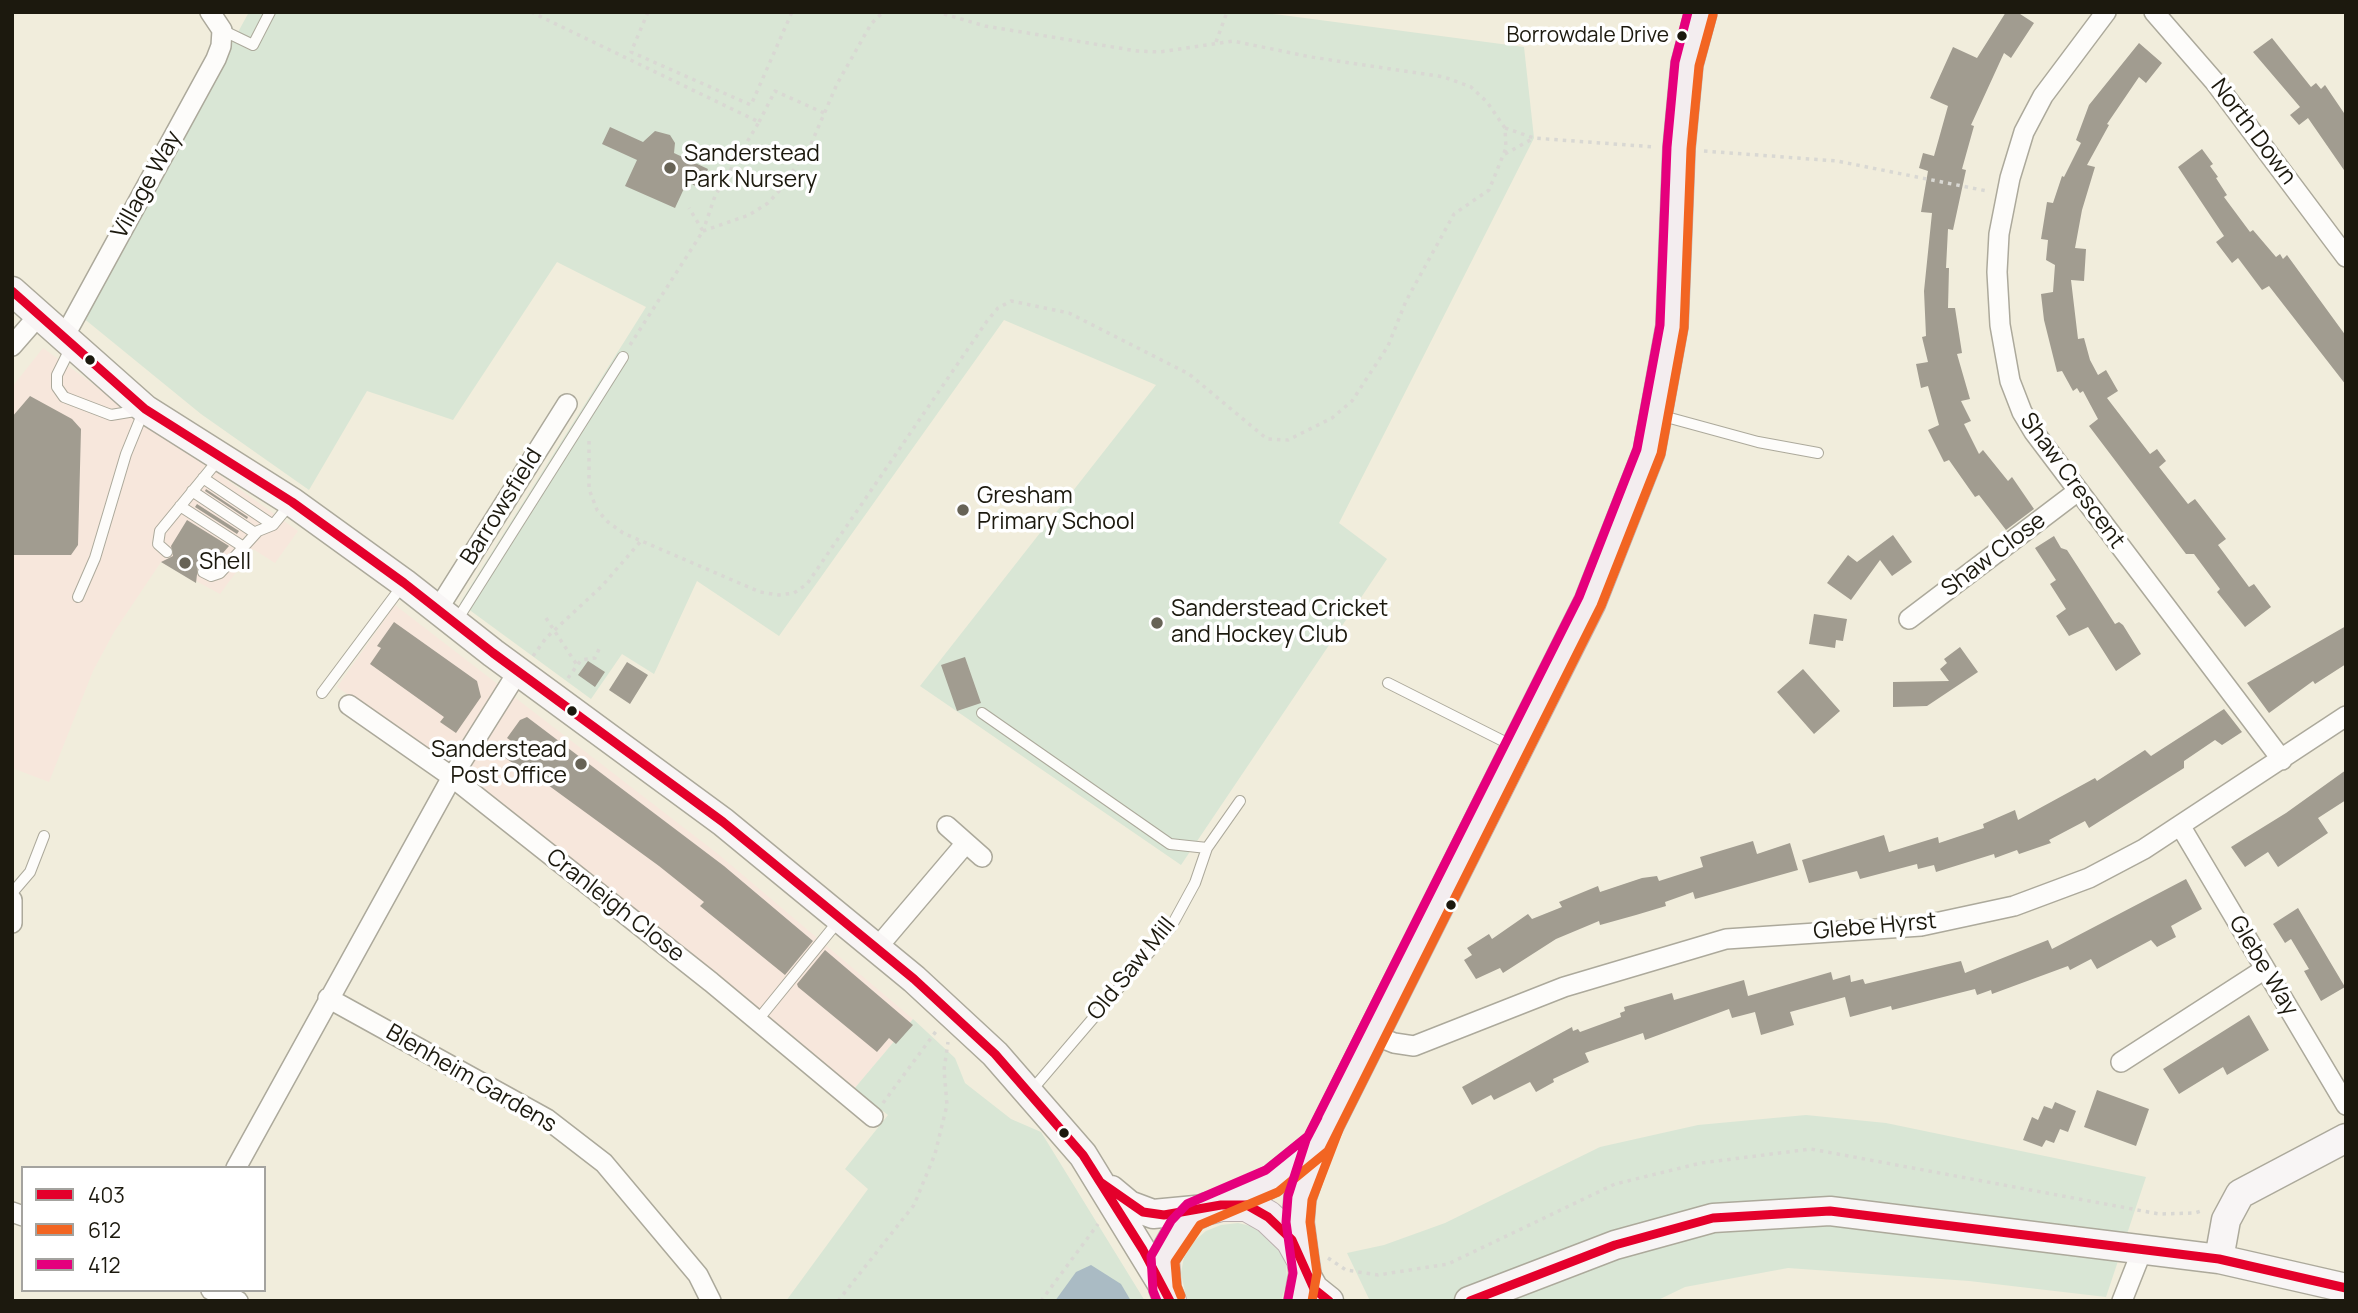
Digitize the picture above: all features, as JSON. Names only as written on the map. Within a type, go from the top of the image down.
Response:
[{"type":"main road","points":[[1302,1278],[1298,1222],[1300,1198],[1318,1144],[1590,602],[1649,452],[1672,326],[1679,148],[1687,64],[1701,12]]},
{"type":"main road","points":[[12,290],[145,409],[292,502],[556,696],[723,822],[951,1012],[1031,1092],[1083,1155],[1167,1295]]},
{"type":"main road","points":[[2219,1259],[2226,1220],[2240,1194],[2346,1138]]},
{"type":"main road","points":[[1167,1295],[1163,1259],[1168,1245],[1193,1215],[1272,1181],[1318,1144]]},
{"type":"main road","points":[[1106,1193],[1143,1212],[1164,1215],[1247,1205],[1283,1228],[1302,1278],[1329,1301]]},
{"type":"main road","points":[[1469,1301],[1615,1245],[1713,1218],[1830,1211],[2219,1259],[2346,1288]]},
{"type":"street","points":[[209,12],[222,30]]},
{"type":"street","name":"Shaw Crescent","points":[[2106,12],[2074,50],[2032,115],[2019,145],[2006,194],[1998,250],[1997,291],[2010,381],[2028,422],[2282,760]]},
{"type":"street","name":"North Down","points":[[2154,12],[2208,73],[2346,257]]},
{"type":"street","name":"Village Way","points":[[68,341],[216,59],[221,46],[222,30]]},
{"type":"street","points":[[12,345],[40,315]]},
{"type":"street","name":"Barrowsfield","points":[[447,616],[567,404]]},
{"type":"street","name":"Shaw Close","points":[[1909,619],[2078,491]]},
{"type":"street","points":[[237,1166],[452,777],[519,670]]},
{"type":"street","name":"Cranleigh Close","points":[[349,705],[452,777],[873,1117]]},
{"type":"street","name":"Glebe Hyrst","points":[[1372,1034],[1400,1045],[1414,1046],[1564,987],[1730,938],[1921,926],[2006,908],[2089,878],[2181,827],[2346,716]]},
{"type":"street","points":[[947,826],[982,857]]},
{"type":"street","name":"Glebe Way","points":[[2181,827],[2346,1105]]},
{"type":"street","points":[[876,948],[966,843]]},
{"type":"street","points":[[12,900],[12,923]]},
{"type":"street","points":[[2121,1062],[2265,969]]},
{"type":"street","name":"Blenheim Gardens","points":[[328,998],[547,1119],[604,1163],[698,1275],[712,1301]]},
{"type":"street","points":[[2122,1301],[2143,1248]]},
{"type":"street","points":[[216,1292],[238,1301]]},
{"type":"lane","points":[[222,30],[253,45],[270,12]]},
{"type":"lane","points":[[68,341],[57,375],[58,387],[64,397],[111,415],[145,409]]},
{"type":"lane","points":[[447,616],[623,357]]},
{"type":"lane","points":[[78,597],[95,558],[126,454],[145,409]]},
{"type":"lane","points":[[1656,414],[1758,442],[1818,453]]},
{"type":"lane","points":[[167,552],[157,540],[165,524],[221,457]]},
{"type":"lane","points":[[203,478],[273,525]]},
{"type":"lane","points":[[192,491],[255,533]]},
{"type":"lane","points":[[203,572],[215,575],[228,566],[255,533],[273,525],[292,502]]},
{"type":"lane","points":[[180,506],[242,547]]},
{"type":"lane","points":[[322,693],[404,583]]},
{"type":"lane","points":[[1388,684],[1516,748]]},
{"type":"lane","points":[[982,713],[1170,844],[1207,848]]},
{"type":"lane","name":"Old Saw Mill","points":[[1031,1092],[1171,927],[1195,883],[1207,848],[1240,801]]},
{"type":"lane","points":[[12,893],[30,872],[44,836]]},
{"type":"lane","points":[[757,1021],[841,919]]},
{"type":"path","points":[[531,12],[759,122]]},
{"type":"path","points":[[648,12],[631,52],[751,105],[792,12]]},
{"type":"path","points":[[703,231],[750,215],[773,198],[805,154],[870,24],[883,12]]},
{"type":"path","points":[[937,12],[985,26],[1137,51],[1179,50],[1216,42],[1241,41],[1292,54],[1454,80],[1481,95],[1505,128],[1534,138],[1837,161],[2006,194]]},
{"type":"path","points":[[1216,42],[1227,12]]},
{"type":"path","points":[[686,87],[691,78]]},
{"type":"path","points":[[623,357],[703,231],[715,196],[775,91],[824,113]]},
{"type":"path","points":[[590,435],[586,472],[593,503],[608,522],[641,541],[760,592],[779,595],[801,589],[987,321],[999,308],[1011,302],[1069,313],[1189,374],[1267,439],[1282,441],[1306,433],[1352,401],[1388,346],[1406,301],[1454,214],[1489,190],[1504,154],[1505,128]]},
{"type":"path","points":[[1504,154],[1534,138]]},
{"type":"path","points":[[689,208],[703,231]]},
{"type":"path","points":[[519,670],[553,632],[602,586],[641,541]]},
{"type":"path","points":[[546,618],[577,665]]},
{"type":"path","points":[[556,696],[581,660],[595,658],[599,649]]},
{"type":"path","points":[[873,1117],[951,1012]]},
{"type":"path","points":[[838,1301],[914,1205],[935,1154],[947,1105],[944,1070],[951,1012]]},
{"type":"path","points":[[1041,1301],[1106,1193]]},
{"type":"shaded area","points":[[43,348],[298,531],[275,563],[253,549],[220,594],[161,562],[114,632],[93,671],[49,782],[12,768],[12,387]]},
{"type":"shaded area","points":[[395,605],[718,854],[913,1019],[854,1089],[455,770],[337,687]]},
{"type":"shaded area","points":[[1091,1265],[1121,1284],[1131,1301],[1055,1301],[1076,1272]]},
{"type":"green space","points":[[249,12],[1253,12],[1524,47],[1534,138],[1339,523],[1387,559],[1181,865],[920,686],[1156,385],[1004,320],[779,636],[697,581],[654,674],[622,654],[591,699],[460,603],[646,307],[557,262],[453,420],[367,391],[309,490],[201,414],[82,317]]},
{"type":"green space","points":[[913,1019],[955,1058],[965,1083],[1011,1119],[1041,1132],[1145,1301],[786,1301],[868,1189],[845,1169],[888,1115],[854,1089]]},
{"type":"green space","points":[[1806,1115],[1886,1123],[2146,1177],[2106,1297],[1969,1281],[1788,1268],[1685,1287],[1656,1301],[1370,1301],[1347,1253],[1384,1245],[1445,1223],[1600,1147],[1698,1125]]},
{"type":"green space","points":[[1238,1223],[1255,1227],[1269,1236],[1280,1249],[1286,1265],[1287,1281],[1281,1301],[1187,1301],[1181,1273],[1184,1257],[1193,1242],[1206,1231],[1221,1225]]},
{"type":"building","points":[[2006,12],[2017,12],[2034,23],[2011,58],[2004,53],[1971,125],[1974,126],[1962,169],[1966,170],[1953,230],[1948,229],[1946,268],[1949,268],[1948,308],[1955,308],[1962,353],[1957,354],[1970,399],[1961,401],[1971,421],[1964,424],[1979,454],[1983,450],[2008,481],[2012,477],[2034,509],[2006,530],[1979,495],[1975,497],[1949,460],[1944,462],[1928,430],[1939,425],[1928,386],[1921,388],[1916,364],[1928,362],[1922,337],[1926,336],[1924,291],[1932,213],[1921,212],[1928,171],[1919,168],[1923,153],[1934,156],[1948,106],[1930,98],[1953,47],[1977,58]]},
{"type":"building","points":[[2272,38],[2311,87],[2316,83],[2321,89],[2325,85],[2346,116],[2346,173],[2308,118],[2299,125],[2290,115],[2300,107],[2253,52]]},
{"type":"building","points":[[2139,43],[2162,63],[2146,83],[2139,77],[2107,124],[2109,125],[2087,165],[2095,167],[2082,210],[2075,248],[2086,249],[2084,281],[2071,280],[2078,339],[2084,338],[2090,360],[2098,375],[2106,370],[2118,391],[2107,398],[2150,454],[2157,449],[2166,461],[2159,467],[2188,504],[2195,499],[2226,539],[2218,545],[2249,587],[2254,584],[2271,607],[2245,627],[2217,592],[2220,589],[2194,554],[2186,554],[2089,426],[2098,419],[2083,391],[2080,393],[2077,388],[2073,391],[2062,371],[2057,372],[2044,320],[2041,294],[2053,292],[2055,265],[2046,260],[2048,240],[2041,239],[2047,202],[2053,203],[2062,176],[2064,177],[2081,143],[2076,140],[2089,105]]},
{"type":"building","name":"Sanderstead Park Nursery","points":[[610,127],[643,142],[655,131],[670,135],[675,143],[674,153],[708,169],[700,188],[687,182],[675,208],[625,186],[637,160],[602,144]]},
{"type":"building","points":[[2202,149],[2213,164],[2210,166],[2227,195],[2224,197],[2250,232],[2253,230],[2276,257],[2280,254],[2283,259],[2287,255],[2346,336],[2346,385],[2269,286],[2262,290],[2238,258],[2232,263],[2216,242],[2224,236],[2178,167]]},
{"type":"building","points":[[30,396],[72,419],[81,429],[78,545],[71,555],[12,555],[12,417]]},
{"type":"building","points":[[206,489],[248,517],[247,519],[205,491]]},
{"type":"building","points":[[197,504],[239,531],[237,534],[195,507]]},
{"type":"building","points":[[187,520],[229,546],[215,562],[211,560],[207,566],[198,566],[196,583],[161,562],[173,556],[171,546]]},
{"type":"building","points":[[1893,535],[1912,562],[1892,576],[1880,560],[1851,600],[1827,583],[1848,555],[1857,562]]},
{"type":"building","points":[[2054,536],[2061,548],[2067,550],[2115,624],[2119,622],[2123,625],[2141,654],[2116,671],[2088,627],[2069,636],[2056,616],[2066,609],[2050,584],[2056,580],[2035,548]]},
{"type":"building","points":[[1814,614],[1847,619],[1843,641],[1836,640],[1835,648],[1809,644]]},
{"type":"building","points":[[394,622],[477,681],[481,697],[456,733],[440,722],[444,717],[370,664],[381,648],[377,646]]},
{"type":"building","points":[[2346,626],[2346,664],[2315,684],[2313,681],[2269,713],[2247,683]]},
{"type":"building","points":[[1960,647],[1978,672],[1927,706],[1893,707],[1893,682],[1949,681],[1940,669],[1947,663],[1944,659]]},
{"type":"building","points":[[965,657],[981,703],[957,711],[941,665]]},
{"type":"building","points":[[588,661],[605,672],[595,687],[578,675]]},
{"type":"building","points":[[627,662],[648,675],[630,704],[609,690]]},
{"type":"building","points":[[1803,669],[1840,711],[1814,734],[1777,692]]},
{"type":"building","points":[[2224,709],[2242,732],[2222,745],[2215,740],[2184,761],[2184,768],[2089,828],[2085,821],[2049,840],[2051,843],[2019,854],[2017,850],[1995,858],[1994,854],[1936,872],[1934,865],[1918,869],[1917,864],[1860,879],[1857,871],[1809,883],[1802,860],[1884,835],[1889,852],[1938,837],[1939,843],[1984,828],[1983,824],[2015,810],[2018,820],[2095,778],[2097,781],[2145,750],[2151,756]]},
{"type":"building","points":[[527,717],[724,866],[813,941],[785,975],[700,906],[704,902],[659,866],[526,769],[524,771],[504,757],[514,743],[507,738],[520,720]]},
{"type":"building","points":[[2346,770],[2346,800],[2318,818],[2328,833],[2278,867],[2268,852],[2245,867],[2231,847],[2286,813]]},
{"type":"building","points":[[1753,841],[1757,854],[1790,843],[1798,870],[1695,899],[1693,892],[1665,902],[1666,906],[1600,925],[1599,921],[1556,939],[1503,973],[1500,968],[1476,979],[1464,960],[1472,955],[1467,948],[1489,934],[1492,939],[1528,914],[1532,919],[1562,907],[1559,902],[1598,886],[1600,892],[1642,878],[1657,876],[1659,881],[1703,867],[1700,857]]},
{"type":"building","points":[[2186,879],[2202,909],[2171,926],[2176,937],[2157,947],[2151,940],[2097,969],[2091,959],[2070,970],[2068,966],[1992,994],[1991,990],[1977,995],[1975,989],[1892,1010],[1891,1006],[1850,1017],[1845,997],[1790,1012],[1794,1025],[1761,1035],[1755,1012],[1732,1018],[1729,1009],[1645,1040],[1643,1033],[1585,1053],[1589,1062],[1553,1079],[1554,1082],[1536,1092],[1530,1082],[1494,1100],[1491,1095],[1472,1105],[1462,1087],[1572,1027],[1573,1031],[1578,1029],[1580,1032],[1621,1017],[1620,1013],[1625,1011],[1624,1007],[1672,993],[1674,1000],[1744,980],[1748,996],[1831,972],[1833,980],[1850,975],[1851,982],[1863,979],[1865,984],[1961,961],[1965,973],[2048,940],[2052,949]]},
{"type":"building","points":[[2298,908],[2345,987],[2321,1001],[2304,971],[2309,969],[2291,939],[2285,943],[2273,924]]},
{"type":"building","points":[[825,950],[913,1025],[896,1044],[889,1038],[877,1052],[798,987],[797,984]]},
{"type":"building","points":[[2249,1015],[2269,1050],[2227,1075],[2223,1067],[2179,1094],[2163,1069]]},
{"type":"building","points":[[2097,1090],[2149,1109],[2136,1146],[2084,1127]]},
{"type":"building","points":[[2055,1102],[2076,1111],[2068,1132],[2060,1129],[2054,1143],[2046,1140],[2042,1147],[2023,1140],[2032,1117],[2038,1120],[2044,1106],[2052,1109]]},
{"type":"transit line","name":"412","points":[[1157,1301],[1153,1291],[1151,1256],[1171,1221],[1187,1204],[1266,1170],[1308,1136],[1579,597],[1637,449],[1660,325],[1667,147],[1675,62],[1688,12]]},
{"type":"transit line","name":"612","points":[[1181,1296],[1177,1286],[1175,1262],[1200,1225],[1278,1192],[1328,1151],[1601,606],[1661,454],[1684,328],[1691,149],[1699,66],[1713,15]]},
{"type":"transit line","name":"403","points":[[12,291],[145,409],[292,502],[404,583],[493,653],[723,822],[914,979],[995,1054],[1083,1155],[1143,1250],[1170,1301]]},
{"type":"transit line","name":"412","points":[[1288,1299],[1293,1273],[1286,1222],[1288,1196],[1306,1140],[1318,1117]]},
{"type":"transit line","name":"612","points":[[1312,1301],[1317,1273],[1310,1222],[1312,1200],[1340,1127]]},
{"type":"transit line","name":"403","points":[[1090,1166],[1100,1182],[1143,1212],[1164,1215],[1221,1205],[1247,1205],[1268,1217],[1292,1240],[1314,1289],[1329,1301]]},
{"type":"transit line","name":"403","points":[[1470,1301],[1615,1245],[1713,1218],[1830,1211],[2219,1259],[2346,1288]]},
{"type":"place","name":"Borrowdale Drive","points":[[1682,36]]},
{"type":"place","name":"Sanderstead Park Nursery","points":[[670,168]]},
{"type":"place","name":"Gresham Primary School","points":[[963,510]]},
{"type":"place","name":"Shell","points":[[185,563]]},
{"type":"place","name":"Sanderstead Cricket and Hockey Club","points":[[1157,623]]},
{"type":"place","name":"Sanderstead Post Office","points":[[581,764]]}]
